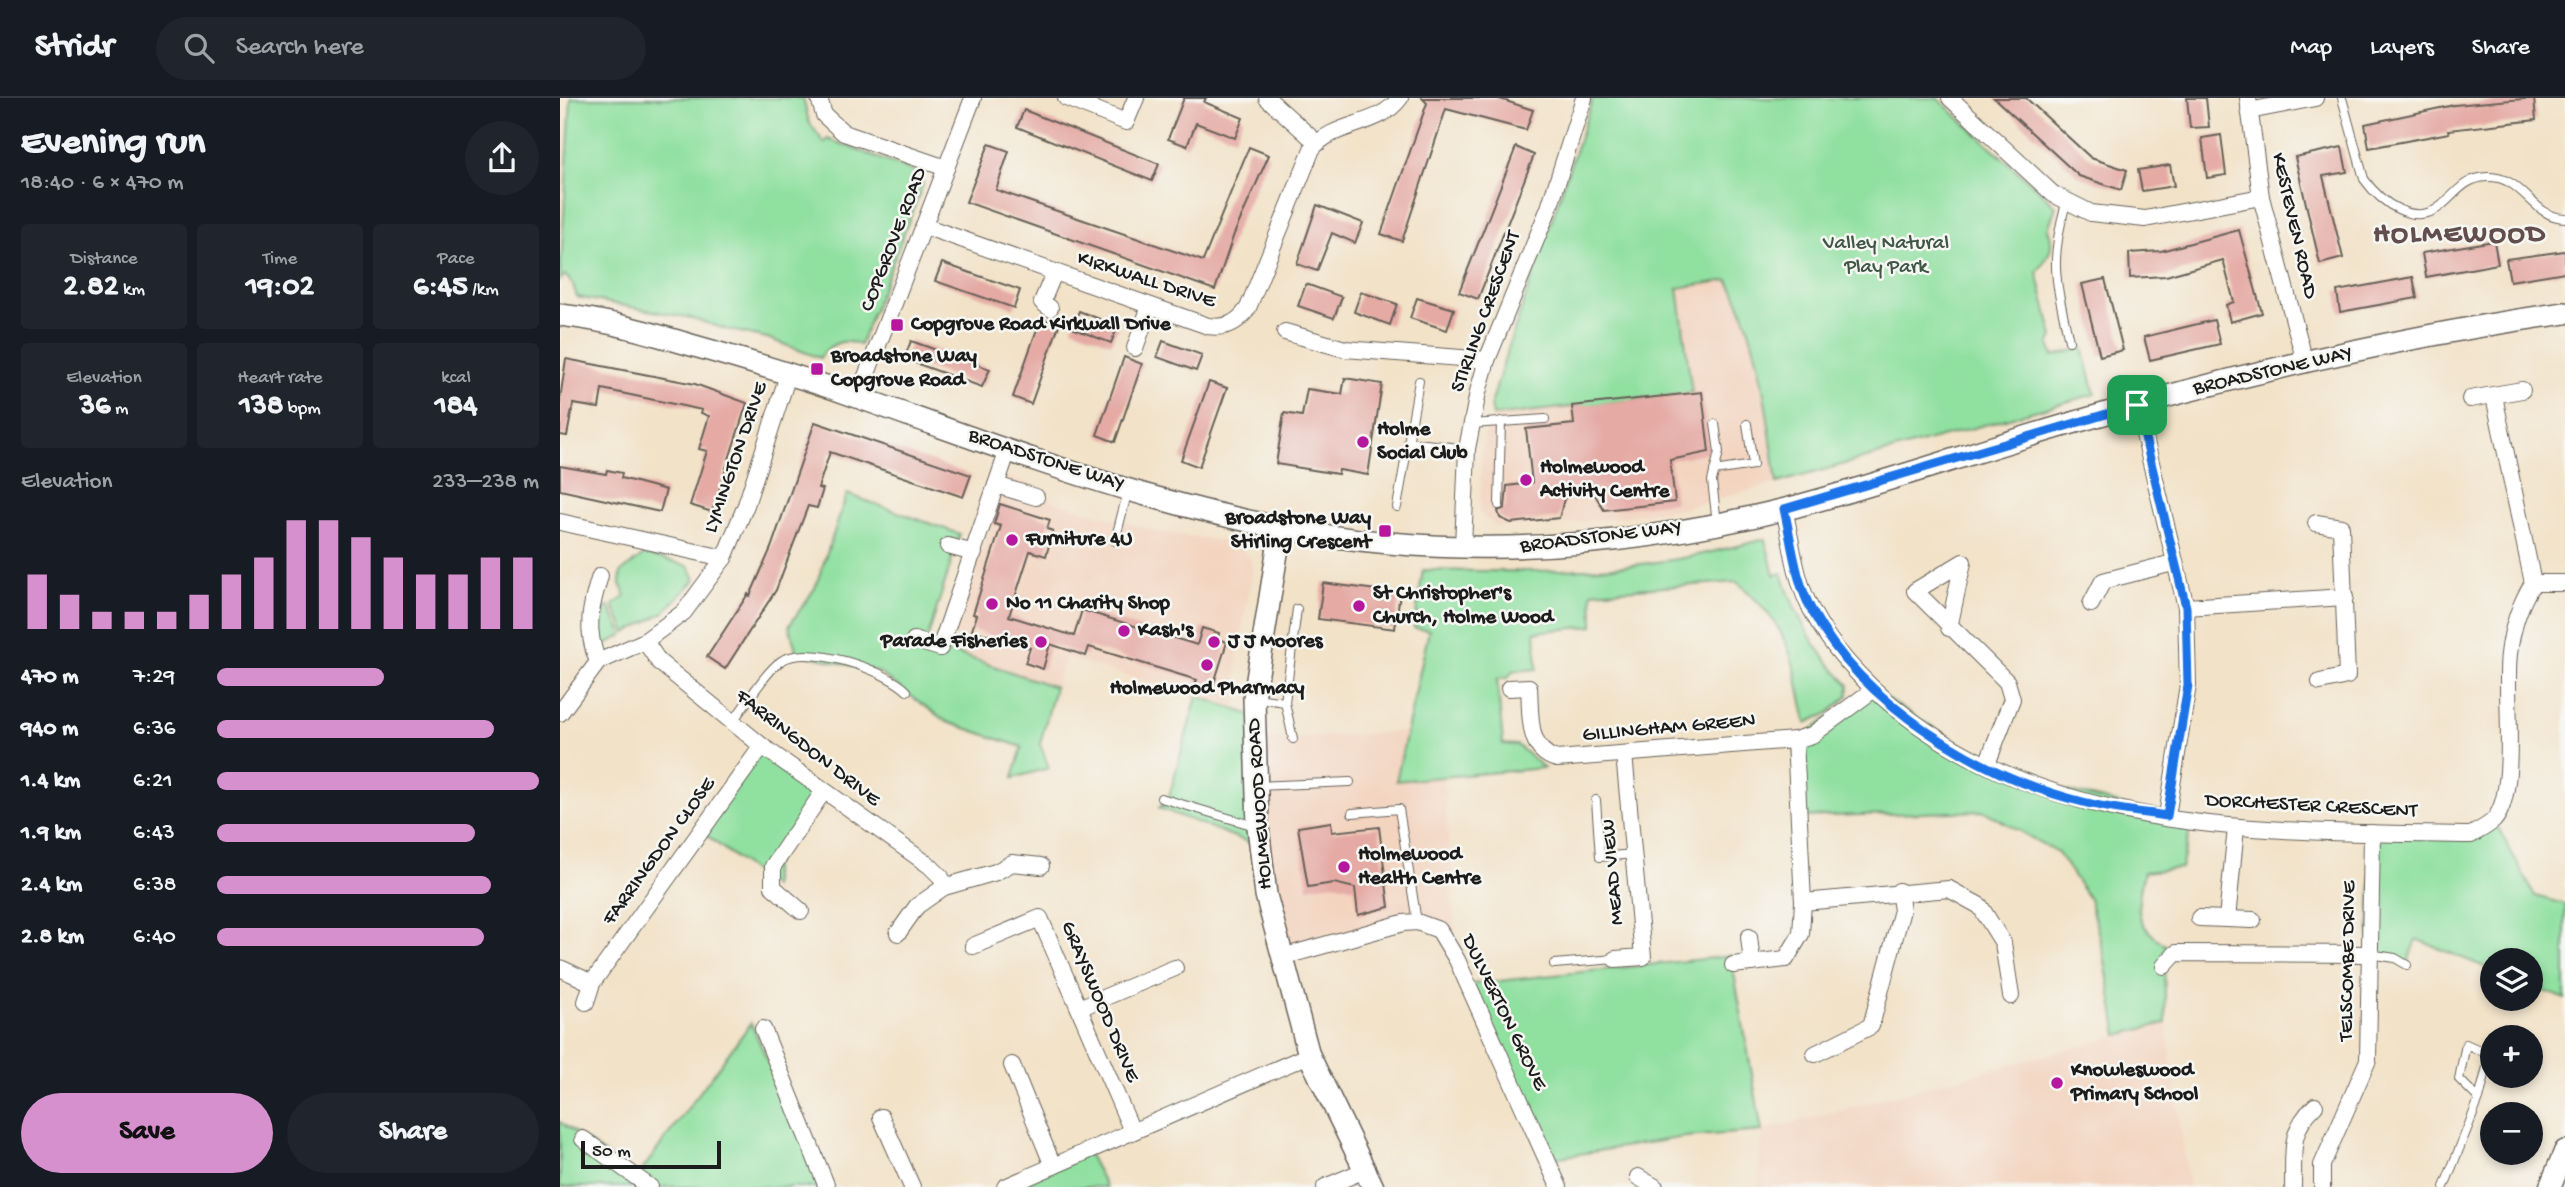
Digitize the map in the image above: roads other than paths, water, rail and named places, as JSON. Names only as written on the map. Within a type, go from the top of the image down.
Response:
[{"type":"street","points":[[819,98],[824,115],[844,133],[946,168]]},
{"type":"street","name":"COPGROVE ROAD","points":[[858,397],[973,98]]},
{"type":"street","points":[[1066,98],[1126,122],[1136,98]]},
{"type":"street","points":[[1267,98],[1317,143],[1385,114],[1400,98]]},
{"type":"street","name":"STIRLING CRESCENT","points":[[1463,547],[1467,449],[1487,360],[1549,208],[1584,98]]},
{"type":"street","points":[[1950,98],[2066,203],[2104,216],[2145,219],[2261,197]]},
{"type":"street","points":[[2249,104],[2315,98]]},
{"type":"street","name":"KESTEVEN ROAD","points":[[2249,104],[2261,197],[2305,362]]},
{"type":"street","name":"KIRKWALL DRIVE","points":[[923,226],[1216,327],[1231,324],[1244,315],[1308,156],[1317,143]]},
{"type":"street","points":[[1050,308],[1042,302],[1054,272]]},
{"type":"street","points":[[1135,348],[1150,306]]},
{"type":"street","name":"BROADSTONE WAY","points":[[560,316],[602,319],[789,372],[1008,450],[1128,489],[1281,528],[1385,543],[1511,549],[1584,545],[1784,509],[2137,405],[2305,362],[2565,313]]},
{"type":"street","points":[[1285,332],[1345,349],[1487,360]]},
{"type":"street","name":"LYMINGTON DRIVE","points":[[560,713],[598,662],[645,641],[684,612],[724,558],[746,505],[789,372]]},
{"type":"street","points":[[2470,400],[2522,390]]},
{"type":"street","points":[[2494,396],[2533,583],[2565,583]]},
{"type":"street","points":[[2137,405],[2173,563],[2186,607],[2188,685],[2167,816]]},
{"type":"street","points":[[914,640],[940,648],[1008,450]]},
{"type":"street","points":[[996,485],[1036,497]]},
{"type":"street","name":"DORCHESTER CRESCENT","points":[[1784,509],[1799,579],[1811,610],[1839,654],[1873,690],[1930,735],[2015,778],[2082,802],[2236,828],[2471,835],[2494,820],[2504,799],[2508,751],[2508,654],[2519,605],[2533,583]]},
{"type":"street","points":[[560,522],[724,558]]},
{"type":"street","points":[[2316,523],[2340,527],[2347,676],[2320,682]]},
{"type":"street","name":"HOLMEWOOD ROAD","points":[[1281,528],[1254,698],[1258,827],[1266,895],[1309,1055],[1369,1179]]},
{"type":"street","points":[[948,546],[974,553]]},
{"type":"street","points":[[2091,604],[2103,581],[2173,563]]},
{"type":"street","points":[[598,662],[589,641],[588,612],[600,576]]},
{"type":"street","points":[[2186,607],[2344,597]]},
{"type":"street","points":[[1949,628],[2007,682],[2012,699],[1987,764]]},
{"type":"street","name":"FARRINGDON DRIVE","points":[[645,641],[659,662],[823,792],[930,866],[941,877],[944,887]]},
{"type":"street","name":"GILLINGHAM GREEN","points":[[1509,688],[1529,687],[1533,737],[1544,754],[1557,759],[1794,740],[1812,735],[1873,690]]},
{"type":"street","points":[[1733,965],[1786,959],[1801,934],[1803,902],[1794,740]]},
{"type":"street","name":"FARRINGDON CLOSE","points":[[586,1002],[592,982],[762,746]]},
{"type":"street","name":"MEAD VIEW","points":[[1615,959],[1643,957],[1624,754]]},
{"type":"street","points":[[801,911],[773,887],[773,866],[823,792]]},
{"type":"street","points":[[2227,919],[2236,828]]},
{"type":"street","name":"TELSCOMBE DRIVE","points":[[2322,1187],[2322,1165],[2368,1060],[2372,833]]},
{"type":"street","points":[[898,933],[917,906],[944,887],[996,872],[1012,863],[1041,866]]},
{"type":"street","points":[[1803,902],[1899,891],[1949,889],[1980,906],[2003,943],[2011,996]]},
{"type":"street","points":[[1815,1054],[1871,1026],[1902,910],[1899,891]]},
{"type":"street","name":"GRAYSWOOD DRIVE","points":[[973,946],[1040,918],[1132,1131]]},
{"type":"street","points":[[2199,918],[2253,920]]},
{"type":"street","points":[[1282,957],[1404,923],[1418,922]]},
{"type":"street","name":"DULVERTON GROVE","points":[[1418,922],[1439,930],[1471,985],[1559,1187]]},
{"type":"street","points":[[1749,937],[1752,963]]},
{"type":"street","points":[[2164,966],[2176,953],[2370,954]]},
{"type":"street","points":[[568,968],[592,982]]},
{"type":"street","points":[[1079,1007],[1175,968]]},
{"type":"street","points":[[763,1029],[827,1187]]},
{"type":"street","points":[[1005,1187],[1309,1055]]},
{"type":"street","points":[[1012,1065],[1053,1166]]},
{"type":"street","points":[[2293,1187],[2294,1134],[2304,1116],[2315,1106]]},
{"type":"street","points":[[881,1117],[912,1187]]},
{"type":"street","points":[[583,1139],[650,1187]]},
{"type":"street","points":[[2550,1187],[2565,1151]]},
{"type":"street","points":[[2294,1164],[2322,1165]]},
{"type":"street","points":[[1638,1177],[1655,1187]]},
{"type":"street","points":[[1325,1187],[1369,1179]]},
{"type":"lane","points":[[2342,98],[2364,179],[2372,191],[2397,209],[2426,213],[2443,205],[2467,182],[2489,177],[2512,182],[2546,214],[2565,218]]},
{"type":"lane","points":[[2066,203],[2054,256],[2055,280],[2069,341]]},
{"type":"lane","points":[[1397,507],[1419,381]]},
{"type":"lane","points":[[1471,424],[1545,419]]},
{"type":"lane","points":[[1499,505],[1501,421]]},
{"type":"lane","points":[[1715,424],[1719,452],[1712,481],[1717,523]]},
{"type":"lane","points":[[1714,471],[1754,465],[1747,424]]},
{"type":"lane","points":[[1409,442],[1467,449]]},
{"type":"lane","points":[[1115,541],[1128,489]]},
{"type":"lane","points":[[1293,739],[1285,702],[1297,609]]},
{"type":"lane","points":[[734,720],[779,662],[797,653],[816,655],[878,672],[897,681],[907,691]]},
{"type":"lane","points":[[1254,698],[1285,702]]},
{"type":"lane","points":[[1256,786],[1350,782]]},
{"type":"lane","points":[[1161,797],[1206,814],[1258,827]]},
{"type":"lane","points":[[1596,800],[1600,857],[1634,854]]},
{"type":"lane","points":[[1352,813],[1399,809],[1418,922]]},
{"type":"lane","points":[[2370,954],[2395,958],[2407,965]]},
{"type":"lane","points":[[1554,964],[1615,959]]},
{"type":"lane","points":[[2444,1187],[2479,1099],[2490,1055],[2466,1044],[2459,1079],[2479,1099]]},
{"type":"place","name":"Copgrove Road Kirkwall Drive","points":[[897,325]]},
{"type":"place","name":"Broadstone Way Copgrove Road","points":[[817,369]]},
{"type":"place","name":"Holme Social Club","points":[[1363,442]]},
{"type":"place","name":"Holmewood Activity Centre","points":[[1526,480]]},
{"type":"place","name":"Broadstone Way Stirling Crescent","points":[[1385,531]]},
{"type":"place","name":"Furniture 4U","points":[[1012,540]]},
{"type":"place","name":"No 11 Charity Shop","points":[[992,604]]},
{"type":"place","name":"St Christopher's Church, Holme Wood","points":[[1359,606]]},
{"type":"place","name":"Kash's","points":[[1124,631]]},
{"type":"place","name":"Parade Fisheries","points":[[1041,642]]},
{"type":"place","name":"J J Moores","points":[[1214,642]]},
{"type":"place","name":"Holmewood Pharmacy","points":[[1207,665]]},
{"type":"place","name":"Holmewood Health Centre","points":[[1344,867]]},
{"type":"place","name":"Knowleswood Primary School","points":[[2057,1083]]},
{"type":"district","name":"HOLMEWOOD","points":[[2460,235]]},
{"type":"park label","name":"Valley Natural Play Park","points":[[1886,256]]}]
